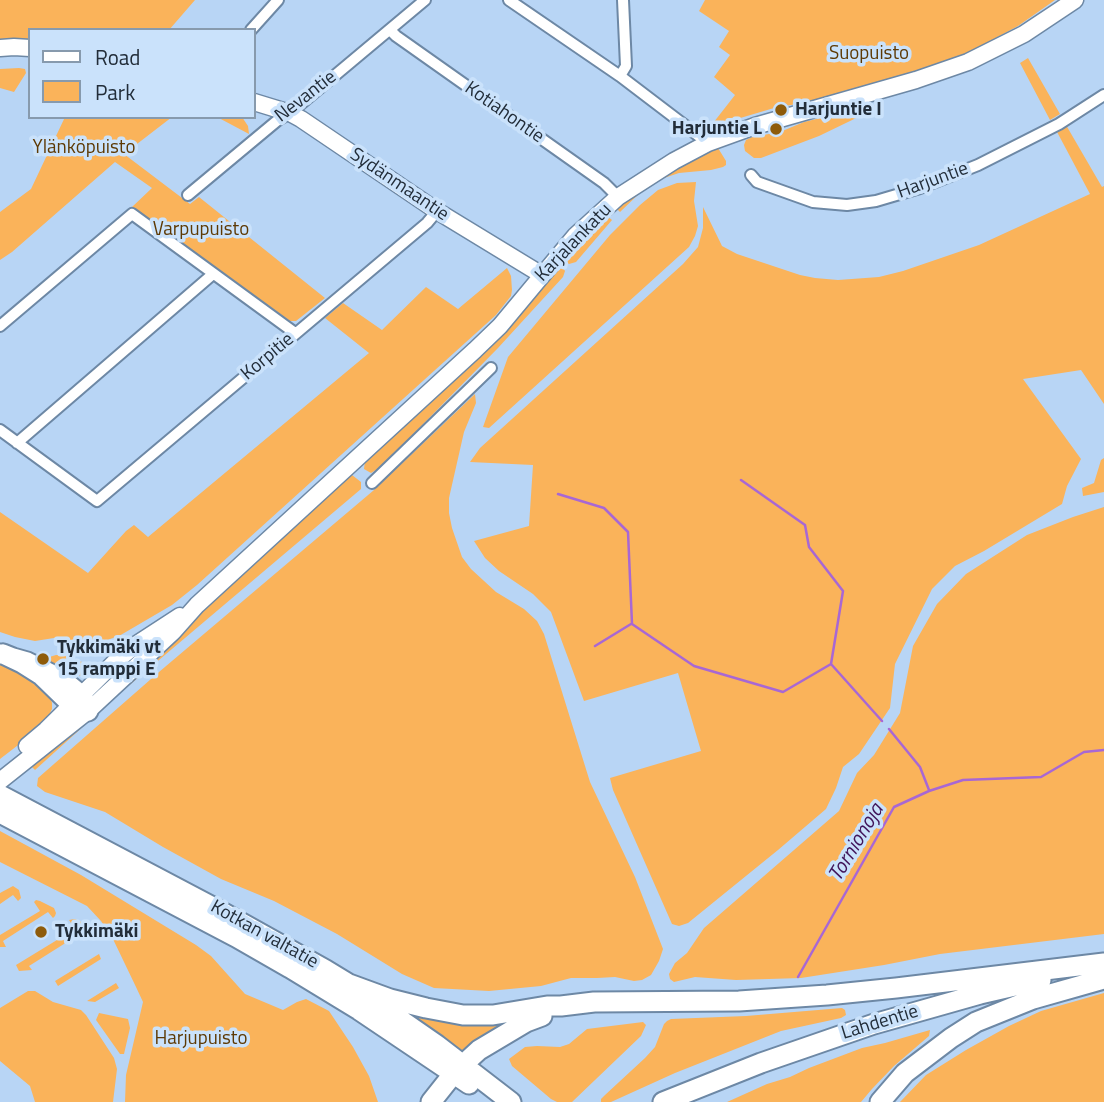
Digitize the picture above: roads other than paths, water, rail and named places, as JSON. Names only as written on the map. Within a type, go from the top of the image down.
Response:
[{"type":"highway","points":[[1,654],[32,669],[80,703]]},
{"type":"highway","name":"Kotkan valtatie","points":[[0,794],[245,924],[349,984],[458,1068],[492,1102]]},
{"type":"highway","name":"Kotkan valtatie","points":[[0,813],[264,953],[511,1102]]},
{"type":"highway","points":[[349,984],[442,1012],[501,1014],[594,1002],[738,1001],[827,995],[1104,965]]},
{"type":"highway","name":"Lahdentie","points":[[663,1102],[761,1063],[904,1015],[1104,965]]},
{"type":"highway","points":[[880,1102],[905,1073],[976,1022],[1033,999],[1104,979]]},
{"type":"highway","points":[[431,1102],[458,1068],[479,1050],[526,1021],[550,1013],[561,1006]]},
{"type":"main road","name":"Karjalankatu","points":[[0,782],[46,730],[173,632],[197,605],[500,326],[575,236],[618,197],[708,143],[755,126],[916,80],[968,62],[1024,34],[1075,0]]},
{"type":"main road","points":[[0,48],[28,48]]},
{"type":"main road","name":"Sydänmaantie","points":[[256,103],[301,119],[437,211],[542,275]]},
{"type":"main road","name":"Karjalankatu","points":[[0,768],[22,757]]},
{"type":"street","points":[[253,28],[278,0]]},
{"type":"street","name":"Nevantie","points":[[188,195],[425,0]]},
{"type":"street","points":[[509,0],[620,76],[708,143]]},
{"type":"street","points":[[620,76],[626,66],[623,0]]},
{"type":"street","name":"Kotiahontie","points":[[390,30],[604,183],[618,197]]},
{"type":"street","name":"Harjuntie","points":[[751,175],[757,182],[813,202],[847,205],[876,201],[920,188],[978,165],[1059,124],[1104,95]]},
{"type":"street","name":"Korpitie","points":[[17,443],[97,500],[427,223],[437,211]]},
{"type":"street","points":[[0,326],[132,214],[295,333]]},
{"type":"street","points":[[0,430],[17,443],[213,274]]},
{"type":"street","points":[[372,483],[491,368]]},
{"type":"waterway","points":[[741,480],[805,525],[809,547],[843,591],[831,664],[882,721]]},
{"type":"waterway","points":[[558,494],[604,508],[628,532],[632,624],[694,666],[783,692],[831,664]]},
{"type":"waterway","points":[[595,646],[631,624]]},
{"type":"waterway","points":[[889,729],[920,767],[929,790]]},
{"type":"waterway","name":"Tornionoja","points":[[798,977],[894,807],[929,791],[963,780],[1041,777],[1084,752],[1104,750]]},
{"type":"place","name":"Harjuntie I","points":[[781,110]]},
{"type":"place","name":"Harjuntie L","points":[[776,129]]},
{"type":"place","name":"Tykkimäki vt 15 ramppi E","points":[[43,659]]},
{"type":"place","name":"Tykkimäki","points":[[41,932]]},
{"type":"park label","name":"Suopuisto","points":[[869,54]]},
{"type":"park label","name":"Ylänköpuisto","points":[[84,148]]},
{"type":"park label","name":"Varpupuisto","points":[[201,230]]},
{"type":"park label","name":"Harjupuisto","points":[[201,1039]]}]
